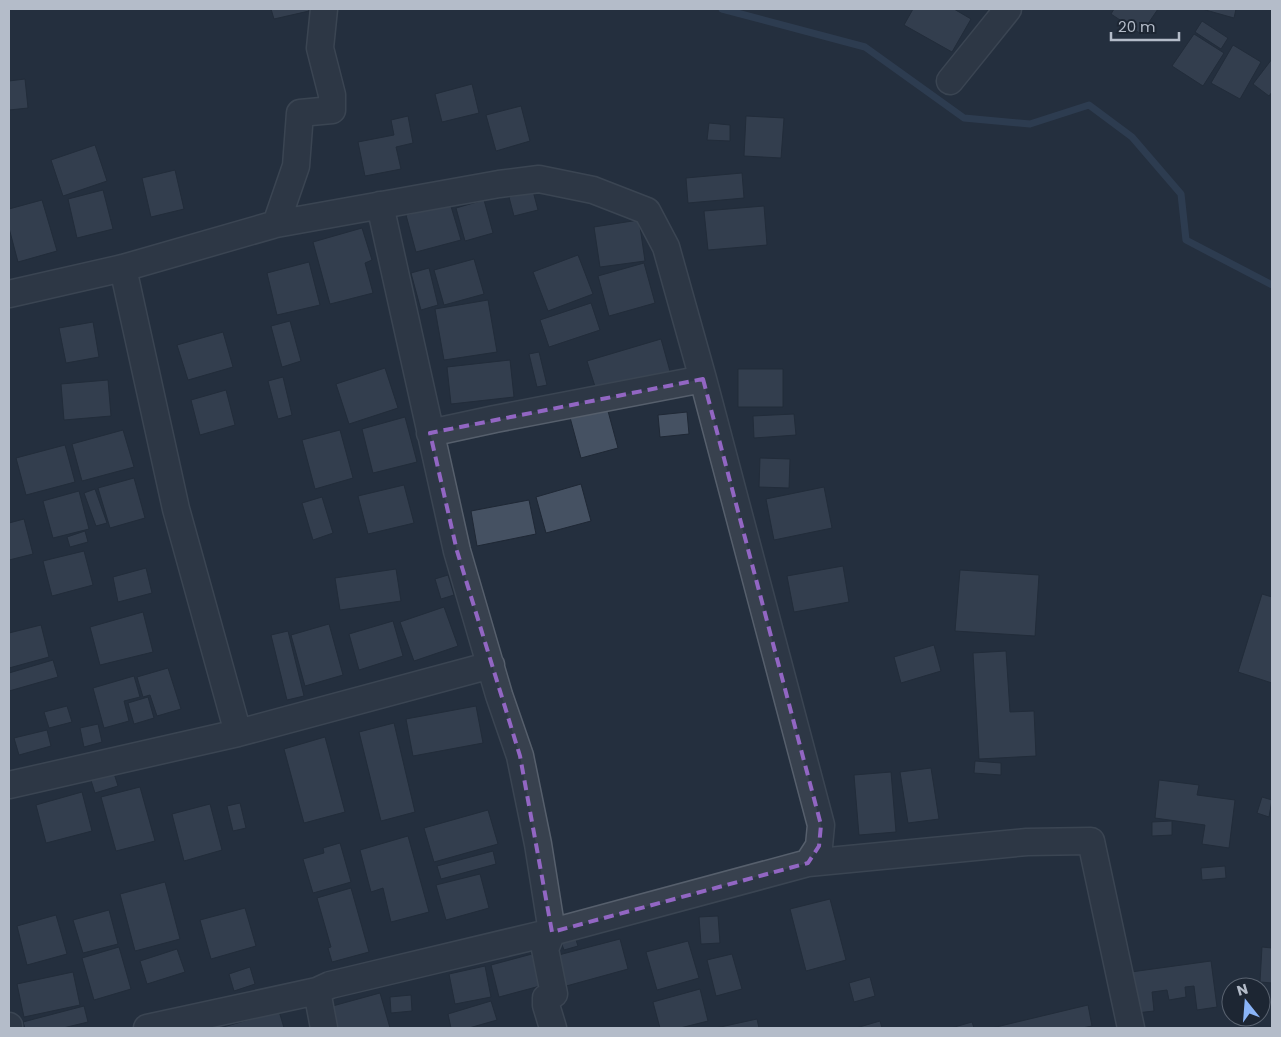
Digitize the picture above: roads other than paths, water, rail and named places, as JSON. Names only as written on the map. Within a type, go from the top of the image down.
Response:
[{"type":"street","points":[[276,224],[296,166],[300,113],[332,110],[332,95],[320,48],[324,9]]},
{"type":"street","points":[[950,81],[1008,9]]},
{"type":"street","points":[[9,294],[123,268],[276,224],[499,184],[539,180],[593,190],[647,211],[666,247],[703,379],[821,825],[819,846],[808,864]]},
{"type":"street","points":[[380,205],[457,551],[499,695],[520,756],[538,844],[552,932],[545,949],[554,994],[546,998],[546,1005],[553,1028]]},
{"type":"street","points":[[123,268],[176,509],[238,733]]},
{"type":"street","points":[[430,433],[495,418],[703,379]]},
{"type":"street","points":[[9,785],[238,733],[491,665]]},
{"type":"street","points":[[147,1028],[317,991],[330,984],[552,932],[808,864],[1027,842],[1091,841],[1130,1028]]},
{"type":"street","points":[[317,991],[324,1028]]},
{"type":"waterway","points":[[722,9],[865,47],[964,118],[1030,124],[1089,105],[1132,137],[1181,194],[1186,240],[1272,285]]}]
